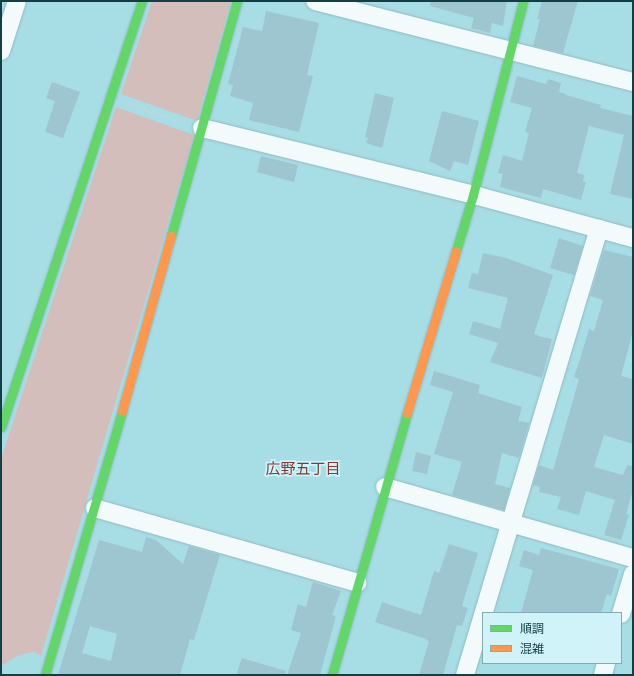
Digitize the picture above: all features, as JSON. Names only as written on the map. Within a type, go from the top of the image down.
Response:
[{"type":"street","points":[[1,51],[17,1]]},
{"type":"street","points":[[1,427],[142,1]]},
{"type":"street","points":[[45,675],[95,508],[237,1]]},
{"type":"street","points":[[315,1],[633,82]]},
{"type":"street","points":[[332,675],[472,195],[523,1]]},
{"type":"street","points":[[202,128],[472,195],[633,238]]},
{"type":"street","points":[[484,612],[599,229]]},
{"type":"street","points":[[386,487],[633,558]]},
{"type":"street","points":[[95,508],[358,583]]},
{"type":"street","points":[[622,612],[633,574]]},
{"type":"street","points":[[465,675],[482,617]]},
{"type":"street","points":[[603,675],[606,664]]},
{"type":"path","points":[[110,97],[202,128]]},
{"type":"shaded area","points":[[152,1],[231,1],[197,121],[121,94]]},
{"type":"shaded area","points":[[116,107],[194,135],[41,656],[34,652],[19,655],[1,666],[1,459]]},
{"type":"building","points":[[431,1],[507,1],[503,26],[492,23],[490,33],[471,28],[474,18],[430,6]]},
{"type":"building","points":[[542,1],[578,1],[563,53],[533,46],[540,19],[537,19]]},
{"type":"building","points":[[266,11],[319,23],[307,75],[313,76],[299,132],[249,120],[253,103],[230,96],[233,85],[228,84],[243,27],[262,31]]},
{"type":"building","points":[[517,76],[546,84],[548,79],[561,83],[559,92],[601,105],[600,108],[633,116],[633,199],[610,194],[624,135],[589,126],[577,173],[584,175],[583,182],[586,182],[581,200],[543,189],[541,198],[500,187],[503,174],[498,173],[503,155],[522,161],[529,133],[525,132],[532,108],[510,102]]},
{"type":"building","points":[[52,82],[80,92],[63,138],[45,132],[55,101],[46,98]]},
{"type":"building","points":[[375,93],[394,98],[382,148],[366,143],[368,138],[365,137]]},
{"type":"building","points":[[442,111],[479,121],[468,165],[454,161],[450,171],[429,161]]},
{"type":"building","points":[[261,156],[298,165],[294,182],[257,172]]},
{"type":"building","points":[[559,238],[583,246],[574,275],[550,268]]},
{"type":"building","points":[[604,250],[633,257],[633,331],[621,376],[633,379],[633,444],[604,435],[594,467],[623,475],[627,465],[633,466],[633,490],[626,514],[629,515],[621,540],[604,535],[615,500],[586,491],[579,515],[557,509],[561,497],[539,492],[540,487],[533,485],[539,465],[553,470],[579,379],[574,377],[589,329],[594,331],[603,300],[590,296]]},
{"type":"building","points":[[483,253],[506,258],[553,275],[534,334],[552,339],[542,378],[490,362],[498,343],[469,334],[473,321],[500,329],[508,298],[468,288],[472,273],[478,274]]},
{"type":"building","points":[[434,371],[480,385],[478,393],[522,407],[518,421],[529,423],[519,458],[502,453],[495,484],[510,488],[504,510],[452,495],[462,462],[434,454],[453,392],[430,385]]},
{"type":"building","points":[[416,452],[431,456],[427,474],[412,471]]},
{"type":"building","points":[[146,537],[156,540],[183,564],[189,546],[220,555],[194,640],[190,639],[180,675],[58,675],[99,540],[142,552]],"holes":[[[90,626],[117,634],[111,661],[82,653]]]},
{"type":"building","points":[[449,544],[478,553],[462,606],[468,608],[462,626],[457,625],[443,675],[419,675],[429,641],[375,622],[382,602],[421,615],[434,571],[439,573]]},
{"type":"building","points":[[541,548],[619,569],[611,596],[607,594],[601,612],[521,612],[533,570],[519,566],[524,550],[539,555]]},
{"type":"building","points":[[313,582],[341,591],[332,615],[336,616],[320,675],[287,675],[301,633],[291,630],[298,604],[306,607]]},
{"type":"building","points":[[242,658],[286,671],[285,675],[236,675]]},
{"type":"traffic: fast","points":[[1,427],[142,1]]},
{"type":"traffic: fast","points":[[171,236],[237,1]]},
{"type":"traffic: fast","points":[[456,251],[473,195],[523,1]]},
{"type":"traffic: fast","points":[[45,675],[122,411]]},
{"type":"traffic: fast","points":[[332,675],[407,413]]},
{"type":"traffic: slow","points":[[122,411],[171,236]]},
{"type":"traffic: slow","points":[[407,413],[456,251]]},
{"type":"district","name":"広野五丁目","points":[[303,469]]}]
